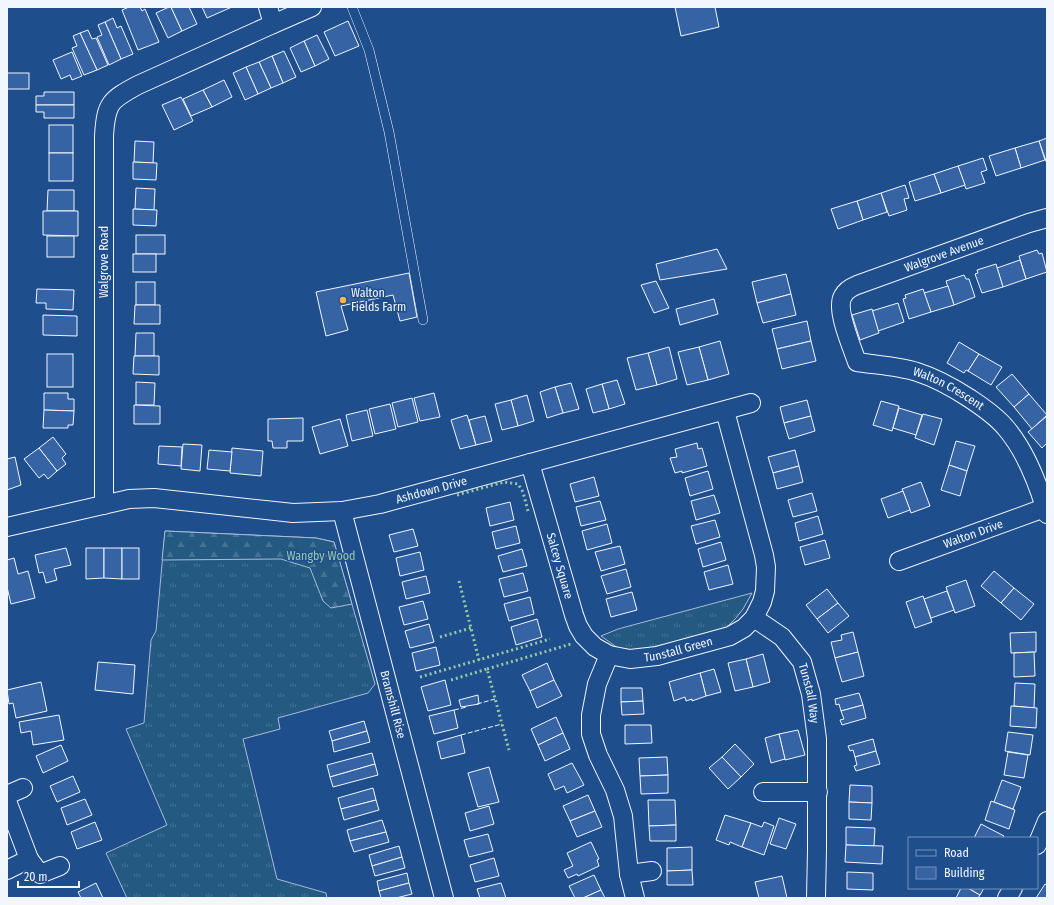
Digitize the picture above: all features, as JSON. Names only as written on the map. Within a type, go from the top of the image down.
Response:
[{"type":"street","name":"Walgrove Road","points":[[104,504],[104,136],[105,120],[110,103],[122,93],[270,15],[312,7]]},
{"type":"street","name":"Walgrove Avenue","points":[[843,295],[849,289],[857,285],[1029,223],[1047,218]]},
{"type":"street","name":"Walton Crescent","points":[[843,295],[840,306],[843,321],[857,362],[916,372],[934,378],[953,387],[989,412],[1004,426],[1019,446],[1031,469],[1046,509]]},
{"type":"street","name":"Ashdown Drive","points":[[104,504],[129,499],[154,498],[293,513],[342,511],[380,504],[751,403]]},
{"type":"street","name":"Tunstall Green","points":[[609,655],[630,660],[657,656],[730,636],[744,628],[754,618],[762,602],[765,591],[766,567],[764,555],[725,411]]},
{"type":"street","name":"Salcey Square","points":[[530,462],[578,626],[584,636],[595,647],[609,655]]},
{"type":"street","points":[[7,527],[104,504]]},
{"type":"street","name":"Walton Drive","points":[[899,561],[1046,509]]},
{"type":"street","name":"Bramshill Rise","points":[[342,511],[444,898]]},
{"type":"street","name":"Tunstall Way","points":[[754,618],[782,637],[802,662],[811,694],[817,739],[818,792],[816,898]]},
{"type":"street","points":[[609,655],[597,684],[591,715],[591,734],[598,755],[615,790],[623,816],[629,874],[635,898]]},
{"type":"street","points":[[763,792],[818,792]]},
{"type":"street","points":[[7,801],[30,859],[40,874],[60,866]]},
{"type":"street","points":[[1038,843],[1047,821]]},
{"type":"street","points":[[7,870],[30,859]]},
{"type":"street","points":[[629,874],[652,871]]},
{"type":"street","points":[[1007,898],[1012,889]]},
{"type":"lane","points":[[352,7],[369,50],[387,124],[423,320]]},
{"type":"green space","points":[[165,531],[316,538],[334,542],[375,684],[368,693],[278,718],[280,729],[243,739],[277,879],[326,893],[327,898],[127,898],[106,853],[167,825],[126,729],[144,723],[151,640],[156,631]]},
{"type":"green space","name":"Wangby Wood","points":[[165,531],[316,538],[334,542],[352,604],[331,608],[323,601],[310,568],[281,559],[162,560]]},
{"type":"green space","points":[[752,593],[743,609],[727,627],[708,634],[637,651],[618,648],[601,636],[618,629]]},
{"type":"building","points":[[129,7],[140,7],[142,11],[145,9],[159,42],[138,50],[122,10]]},
{"type":"building","points":[[171,7],[182,31],[168,38],[156,13]]},
{"type":"building","points":[[171,7],[189,7],[197,24],[182,31]]},
{"type":"building","points":[[202,7],[232,7],[207,18]]},
{"type":"building","points":[[675,7],[715,7],[719,27],[681,36]]},
{"type":"building","points":[[113,18],[117,28],[121,26],[133,54],[121,59],[105,22]]},
{"type":"building","points":[[348,21],[359,46],[335,56],[324,32]]},
{"type":"building","points":[[105,22],[121,59],[109,65],[97,37],[102,35],[98,25]]},
{"type":"building","points":[[88,30],[92,39],[96,38],[108,65],[97,70],[80,33]]},
{"type":"building","points":[[80,33],[97,70],[84,75],[72,48],[77,46],[73,36]]},
{"type":"building","points":[[317,35],[329,59],[315,66],[304,41]]},
{"type":"building","points":[[304,41],[315,66],[301,72],[290,48]]},
{"type":"building","points":[[284,51],[296,77],[283,83],[272,56]]},
{"type":"building","points":[[72,52],[82,76],[72,80],[70,75],[61,79],[53,60]]},
{"type":"building","points":[[272,56],[283,83],[271,88],[259,62]]},
{"type":"building","points":[[259,62],[271,88],[258,94],[246,67]]},
{"type":"building","points":[[246,67],[258,94],[245,100],[233,73]]},
{"type":"building","points":[[7,73],[29,73],[29,89],[7,89]]},
{"type":"building","points":[[224,80],[232,97],[212,107],[203,90]]},
{"type":"building","points":[[203,90],[212,107],[191,116],[183,99]]},
{"type":"building","points":[[44,92],[74,92],[74,105],[36,105],[36,96],[44,96]]},
{"type":"building","points":[[181,97],[193,121],[174,130],[162,105]]},
{"type":"building","points":[[36,105],[74,105],[74,118],[44,118],[44,112],[36,112]]},
{"type":"building","points":[[49,125],[73,125],[73,153],[49,153]]},
{"type":"building","points":[[1047,138],[1047,164],[1039,141]]},
{"type":"building","points":[[135,141],[154,142],[153,163],[134,162]]},
{"type":"building","points":[[1039,141],[1045,160],[1021,168],[1015,148]]},
{"type":"building","points":[[1015,148],[1021,168],[996,176],[989,156]]},
{"type":"building","points":[[49,153],[73,153],[73,181],[49,181]]},
{"type":"building","points":[[983,158],[987,170],[981,172],[985,183],[966,189],[958,166]]},
{"type":"building","points":[[133,162],[157,163],[156,180],[133,179]]},
{"type":"building","points":[[958,166],[965,185],[941,193],[934,174]]},
{"type":"building","points":[[934,174],[941,193],[915,201],[909,182]]},
{"type":"building","points":[[905,185],[909,198],[904,199],[907,210],[889,216],[881,193]]},
{"type":"building","points":[[136,188],[155,189],[154,210],[135,209]]},
{"type":"building","points":[[48,190],[74,190],[74,211],[47,211]]},
{"type":"building","points":[[881,193],[887,212],[863,220],[857,201]]},
{"type":"building","points":[[857,201],[863,220],[838,229],[831,209]]},
{"type":"building","points":[[133,209],[157,210],[156,226],[133,225]]},
{"type":"building","points":[[43,211],[78,211],[78,236],[43,235]]},
{"type":"building","points":[[136,235],[165,235],[165,254],[136,254]]},
{"type":"building","points":[[47,236],[74,236],[74,257],[47,257]]},
{"type":"building","points":[[717,249],[727,269],[660,280],[656,264]]},
{"type":"building","points":[[1037,250],[1039,254],[1042,253],[1047,272],[1026,279],[1019,256]]},
{"type":"building","points":[[133,254],[156,254],[156,272],[133,272]]},
{"type":"building","points":[[1020,260],[1026,279],[1003,287],[997,268]]},
{"type":"building","points":[[996,264],[1003,287],[982,293],[975,274],[978,273],[977,270]]},
{"type":"building","name":"Walton Fields Farm","points":[[409,273],[417,317],[400,321],[393,295],[341,306],[348,330],[326,336],[316,292]]},
{"type":"building","points":[[786,274],[791,294],[757,303],[752,282]]},
{"type":"building","points":[[964,275],[966,279],[969,279],[975,297],[954,305],[946,281]]},
{"type":"building","points":[[656,281],[669,308],[654,313],[641,285]]},
{"type":"building","points":[[136,282],[155,282],[155,305],[136,305]]},
{"type":"building","points":[[948,286],[954,305],[931,312],[924,293]]},
{"type":"building","points":[[37,289],[74,290],[73,310],[46,309],[46,303],[36,303]]},
{"type":"building","points":[[923,289],[931,312],[909,319],[903,299],[906,298],[905,295]]},
{"type":"building","points":[[791,294],[796,315],[763,323],[757,303]]},
{"type":"building","points":[[714,299],[718,314],[680,325],[676,309]]},
{"type":"building","points":[[898,303],[904,322],[878,331],[872,311]]},
{"type":"building","points":[[135,305],[160,305],[160,324],[134,324]]},
{"type":"building","points":[[872,309],[879,333],[860,340],[852,315]]},
{"type":"building","points":[[43,315],[77,316],[77,336],[43,335]]},
{"type":"building","points":[[807,321],[811,341],[777,349],[772,329]]},
{"type":"building","points":[[136,333],[154,333],[154,356],[135,356]]},
{"type":"building","points":[[720,341],[729,374],[708,380],[699,347]]},
{"type":"building","points":[[811,341],[816,361],[782,369],[777,349]]},
{"type":"building","points":[[959,342],[979,354],[968,371],[966,370],[964,373],[947,363]]},
{"type":"building","points":[[669,347],[677,379],[657,385],[648,353]]},
{"type":"building","points":[[699,347],[708,380],[687,385],[678,352]]},
{"type":"building","points":[[648,353],[657,385],[636,390],[627,358]]},
{"type":"building","points":[[47,354],[73,354],[73,387],[47,387]]},
{"type":"building","points":[[979,354],[1002,367],[991,385],[968,371]]},
{"type":"building","points":[[134,356],[159,356],[159,375],[133,374]]},
{"type":"building","points":[[1012,374],[1029,394],[1014,407],[996,387]]},
{"type":"building","points":[[617,380],[625,404],[609,409],[602,384]]},
{"type":"building","points":[[136,382],[155,383],[154,405],[136,405]]},
{"type":"building","points":[[571,383],[579,409],[563,413],[555,387]]},
{"type":"building","points":[[602,384],[609,409],[593,413],[586,389]]},
{"type":"building","points":[[555,387],[563,413],[547,418],[540,392]]},
{"type":"building","points":[[44,393],[68,393],[68,399],[74,399],[74,411],[44,410]]},
{"type":"building","points":[[434,393],[440,417],[420,421],[414,398]]},
{"type":"building","points":[[1029,394],[1047,415],[1032,429],[1014,407]]},
{"type":"building","points":[[527,395],[534,421],[518,426],[511,400]]},
{"type":"building","points":[[412,398],[418,422],[398,427],[392,403]]},
{"type":"building","points":[[511,400],[518,426],[502,430],[495,404]]},
{"type":"building","points":[[807,400],[811,416],[784,423],[780,407]]},
{"type":"building","points":[[881,401],[899,406],[892,431],[873,425]]},
{"type":"building","points":[[390,404],[396,429],[375,434],[369,409]]},
{"type":"building","points":[[134,405],[160,406],[160,424],[134,424]]},
{"type":"building","points":[[899,408],[922,415],[916,435],[893,428]]},
{"type":"building","points":[[44,410],[74,411],[73,425],[68,425],[68,428],[43,428]]},
{"type":"building","points":[[367,410],[373,436],[352,441],[346,415]]},
{"type":"building","points":[[923,414],[942,419],[934,445],[915,438]]},
{"type":"building","points":[[467,415],[476,445],[460,449],[451,420]]},
{"type":"building","points":[[485,416],[492,441],[476,445],[469,420]]},
{"type":"building","points":[[811,416],[815,431],[789,439],[784,423]]},
{"type":"building","points":[[1047,416],[1047,443],[1042,448],[1028,432]]},
{"type":"building","points":[[303,418],[303,441],[287,441],[287,448],[273,448],[272,441],[268,441],[268,419]]},
{"type":"building","points":[[340,419],[348,446],[320,454],[312,427]]},
{"type":"building","points":[[53,437],[66,454],[62,458],[66,464],[57,471],[39,448]]},
{"type":"building","points":[[956,441],[975,446],[967,471],[949,465]]},
{"type":"building","points":[[697,443],[698,449],[702,448],[707,466],[682,473],[682,471],[675,473],[670,458],[677,457],[675,449]]},
{"type":"building","points":[[183,444],[202,445],[200,471],[181,469]]},
{"type":"building","points":[[159,446],[182,447],[181,466],[158,464]]},
{"type":"building","points":[[39,448],[57,471],[48,479],[44,474],[39,478],[24,459]]},
{"type":"building","points":[[232,448],[263,451],[261,476],[230,473]]},
{"type":"building","points":[[209,450],[232,452],[230,471],[207,469]]},
{"type":"building","points":[[795,450],[799,466],[773,473],[768,457]]},
{"type":"building","points":[[15,457],[21,485],[7,490],[7,459]]},
{"type":"building","points":[[949,465],[967,471],[960,496],[941,490]]},
{"type":"building","points":[[799,466],[803,482],[777,489],[773,473]]},
{"type":"building","points":[[708,471],[713,489],[690,496],[685,478]]},
{"type":"building","points":[[594,477],[599,496],[575,502],[570,484]]},
{"type":"building","points":[[921,482],[930,506],[911,513],[902,489]]},
{"type":"building","points":[[903,491],[910,510],[888,518],[881,499]]},
{"type":"building","points":[[812,493],[817,511],[793,517],[788,500]]},
{"type":"building","points":[[714,495],[720,513],[696,520],[691,501]]},
{"type":"building","points":[[600,501],[606,520],[581,526],[576,507]]},
{"type":"building","points":[[510,502],[514,520],[490,526],[486,508]]},
{"type":"building","points":[[818,516],[823,534],[799,541],[795,523]]},
{"type":"building","points":[[715,520],[720,537],[696,544],[691,526]]},
{"type":"building","points":[[607,524],[612,543],[587,550],[582,531]]},
{"type":"building","points":[[516,526],[520,543],[496,549],[492,532]]},
{"type":"building","points":[[413,529],[418,546],[394,552],[389,535]]},
{"type":"building","points":[[825,540],[830,558],[805,565],[800,547]]},
{"type":"building","points":[[721,542],[726,560],[703,567],[698,549]]},
{"type":"building","points":[[620,546],[625,564],[601,571],[595,552]]},
{"type":"building","points":[[66,548],[71,565],[54,569],[57,580],[46,583],[43,572],[39,573],[35,555]]},
{"type":"building","points":[[86,548],[104,548],[104,578],[86,579]]},
{"type":"building","points":[[104,548],[122,548],[122,579],[104,578]]},
{"type":"building","points":[[122,548],[139,548],[139,579],[122,579]]},
{"type":"building","points":[[522,549],[527,566],[503,572],[498,556]]},
{"type":"building","points":[[420,552],[424,570],[400,576],[396,558]]},
{"type":"building","points":[[14,558],[18,574],[28,571],[35,598],[11,604],[7,587],[7,560]]},
{"type":"building","points":[[728,565],[733,584],[709,590],[704,572]]},
{"type":"building","points":[[626,569],[631,587],[607,594],[601,576]]},
{"type":"building","points":[[994,571],[1014,588],[1001,603],[981,586]]},
{"type":"building","points":[[523,573],[528,591],[504,597],[499,579]]},
{"type":"building","points":[[426,576],[430,593],[406,599],[402,582]]},
{"type":"building","points":[[966,580],[975,606],[955,613],[946,587]]},
{"type":"building","points":[[1014,588],[1034,604],[1021,620],[1001,603]]},
{"type":"building","points":[[827,589],[838,603],[817,619],[806,605]]},
{"type":"building","points":[[947,591],[954,610],[931,618],[924,599]]},
{"type":"building","points":[[632,592],[637,610],[611,617],[606,599]]},
{"type":"building","points":[[923,596],[932,622],[915,628],[906,602]]},
{"type":"building","points":[[530,597],[534,614],[509,621],[504,604]]},
{"type":"building","points":[[423,601],[428,619],[404,625],[399,607]]},
{"type":"building","points":[[838,603],[849,616],[828,633],[817,619]]},
{"type":"building","points":[[537,619],[542,637],[516,645],[511,627]]},
{"type":"building","points":[[429,624],[434,642],[410,648],[405,631]]},
{"type":"building","points":[[853,632],[858,652],[835,658],[831,642],[842,640],[841,635]]},
{"type":"building","points":[[1036,632],[1036,652],[1011,653],[1010,633]]},
{"type":"building","points":[[436,647],[440,665],[416,671],[412,653]]},
{"type":"building","points":[[858,652],[864,676],[842,682],[835,658]]},
{"type":"building","points":[[1034,652],[1035,676],[1014,677],[1014,653]]},
{"type":"building","points":[[763,654],[770,682],[753,687],[746,659]]},
{"type":"building","points":[[746,659],[753,687],[735,691],[728,663]]},
{"type":"building","points":[[98,662],[135,665],[133,694],[95,690]]},
{"type":"building","points":[[547,663],[554,680],[530,691],[522,675]]},
{"type":"building","points":[[714,669],[721,692],[706,696],[700,673]]},
{"type":"building","points":[[700,673],[706,696],[692,701],[692,699],[686,701],[685,697],[674,701],[669,682]]},
{"type":"building","points":[[445,680],[451,705],[428,711],[421,687]]},
{"type":"building","points":[[554,680],[562,696],[537,708],[530,691]]},
{"type":"building","points":[[41,682],[47,711],[16,718],[13,703],[9,704],[7,690]]},
{"type":"building","points":[[1015,683],[1035,684],[1034,708],[1014,706]]},
{"type":"building","points":[[621,688],[642,688],[643,701],[621,702]]},
{"type":"building","points":[[859,693],[863,705],[841,711],[839,704],[836,705],[835,699]]},
{"type":"building","points":[[478,695],[479,704],[461,707],[459,700]]},
{"type":"building","points":[[643,701],[644,714],[622,715],[621,702]]},
{"type":"building","points":[[863,705],[866,718],[842,725],[840,720],[844,719],[841,711]]},
{"type":"building","points":[[1011,706],[1037,708],[1036,728],[1010,726]]},
{"type":"building","points":[[454,710],[458,728],[434,734],[429,716]]},
{"type":"building","points":[[59,715],[64,740],[33,745],[31,731],[21,733],[19,722]]},
{"type":"building","points":[[556,717],[563,733],[538,745],[531,729]]},
{"type":"building","points":[[364,721],[367,731],[332,741],[329,731]]},
{"type":"building","points":[[625,725],[651,725],[652,743],[625,744]]},
{"type":"building","points":[[798,730],[805,755],[785,760],[779,734]]},
{"type":"building","points":[[367,731],[370,742],[334,752],[332,741]]},
{"type":"building","points":[[1008,732],[1033,735],[1030,755],[1005,751]]},
{"type":"building","points":[[563,733],[570,749],[545,761],[538,745]]},
{"type":"building","points":[[779,734],[785,759],[771,763],[765,738]]},
{"type":"building","points":[[461,735],[465,753],[441,759],[437,742]]},
{"type":"building","points":[[873,739],[876,751],[855,757],[853,750],[850,751],[848,746]]},
{"type":"building","points":[[735,744],[754,764],[741,777],[722,757]]},
{"type":"building","points":[[61,745],[68,761],[43,773],[36,756]]},
{"type":"building","points":[[876,751],[880,764],[856,771],[854,766],[857,765],[855,757]]},
{"type":"building","points":[[1008,752],[1028,755],[1024,778],[1004,775]]},
{"type":"building","points":[[372,753],[375,764],[330,777],[327,765]]},
{"type":"building","points":[[667,757],[668,775],[640,776],[639,758]]},
{"type":"building","points":[[722,757],[741,777],[728,789],[709,768]]},
{"type":"building","points":[[572,763],[584,785],[567,793],[564,786],[555,790],[548,774]]},
{"type":"building","points":[[375,764],[378,775],[333,787],[330,777]]},
{"type":"building","points":[[489,767],[499,802],[478,807],[468,773]]},
{"type":"building","points":[[668,775],[668,793],[641,794],[640,776]]},
{"type":"building","points":[[73,776],[80,792],[57,802],[50,786]]},
{"type":"building","points":[[1002,780],[1021,787],[1013,809],[994,802]]},
{"type":"building","points":[[850,785],[872,786],[872,803],[849,802]]},
{"type":"building","points":[[373,788],[376,800],[341,809],[338,798]]},
{"type":"building","points":[[588,795],[595,811],[570,821],[563,806]]},
{"type":"building","points":[[85,799],[92,815],[67,825],[61,808]]},
{"type":"building","points":[[376,800],[379,810],[344,820],[341,809]]},
{"type":"building","points":[[648,800],[675,800],[676,825],[649,826]]},
{"type":"building","points":[[991,801],[1015,810],[1009,829],[985,820]]},
{"type":"building","points":[[849,802],[872,803],[871,820],[849,819]]},
{"type":"building","points":[[489,806],[494,824],[470,831],[465,813]]},
{"type":"building","points":[[595,811],[602,827],[577,837],[570,821]]},
{"type":"building","points":[[725,815],[751,823],[742,847],[730,842],[729,845],[716,840]]},
{"type":"building","points":[[779,818],[796,824],[786,849],[770,844]]},
{"type":"building","points":[[382,820],[386,832],[350,841],[347,830]]},
{"type":"building","points":[[95,822],[102,840],[77,849],[71,832]]},
{"type":"building","points":[[764,822],[774,826],[764,855],[742,847],[751,823],[762,827]]},
{"type":"building","points":[[981,824],[1004,836],[1004,837],[974,837]]},
{"type":"building","points":[[676,825],[676,841],[650,841],[649,826]]},
{"type":"building","points":[[846,827],[875,828],[874,846],[846,845]]},
{"type":"building","points":[[386,832],[389,842],[354,852],[350,841]]},
{"type":"building","points":[[488,834],[493,851],[469,857],[464,840]]},
{"type":"building","points":[[591,842],[599,859],[597,860],[599,866],[578,876],[577,874],[568,878],[564,870],[573,866],[567,853]]},
{"type":"building","points":[[846,845],[883,846],[882,864],[845,862]]},
{"type":"building","points":[[399,846],[402,857],[372,866],[369,855]]},
{"type":"building","points":[[692,847],[692,870],[667,871],[667,848]]},
{"type":"building","points":[[402,857],[405,868],[375,876],[372,866]]},
{"type":"building","points":[[494,858],[499,876],[475,882],[470,865]]},
{"type":"building","points":[[692,870],[693,885],[667,885],[667,871]]},
{"type":"building","points":[[847,872],[873,873],[873,890],[847,889]]},
{"type":"building","points":[[407,873],[409,883],[379,891],[377,881]]},
{"type":"building","points":[[594,875],[601,890],[583,898],[575,898],[569,886]]},
{"type":"building","points":[[782,876],[787,898],[759,898],[755,882]]},
{"type":"building","points":[[96,883],[103,898],[81,898],[78,892]]},
{"type":"building","points":[[409,883],[412,894],[396,898],[381,898],[379,891]]},
{"type":"building","points":[[501,883],[506,898],[480,898],[477,889]]},
{"type":"building","points":[[1045,884],[1047,885],[1047,898],[1036,898]]},
{"type":"building","points":[[960,889],[970,889],[980,895],[978,898],[956,898]]},
{"type":"building","points":[[970,889],[983,889],[980,895]]},
{"type":"building","points":[[601,890],[605,898],[583,898]]},
{"type":"hedge","points":[[457,495],[504,482],[518,484],[523,492],[528,511]]},
{"type":"hedge","points":[[459,581],[479,660]]},
{"type":"hedge","points":[[440,637],[471,628]]},
{"type":"hedge","points":[[420,677],[550,639]]},
{"type":"hedge","points":[[487,669],[571,644]]},
{"type":"hedge","points":[[451,680],[487,669],[509,750]]},
{"type":"fence","points":[[477,704],[495,699]]},
{"type":"fence","points":[[454,710],[467,707]]},
{"type":"fence","points":[[461,735],[502,724]]},
{"type":"place","name":"Walton Fields Farm","points":[[343,300]]}]
